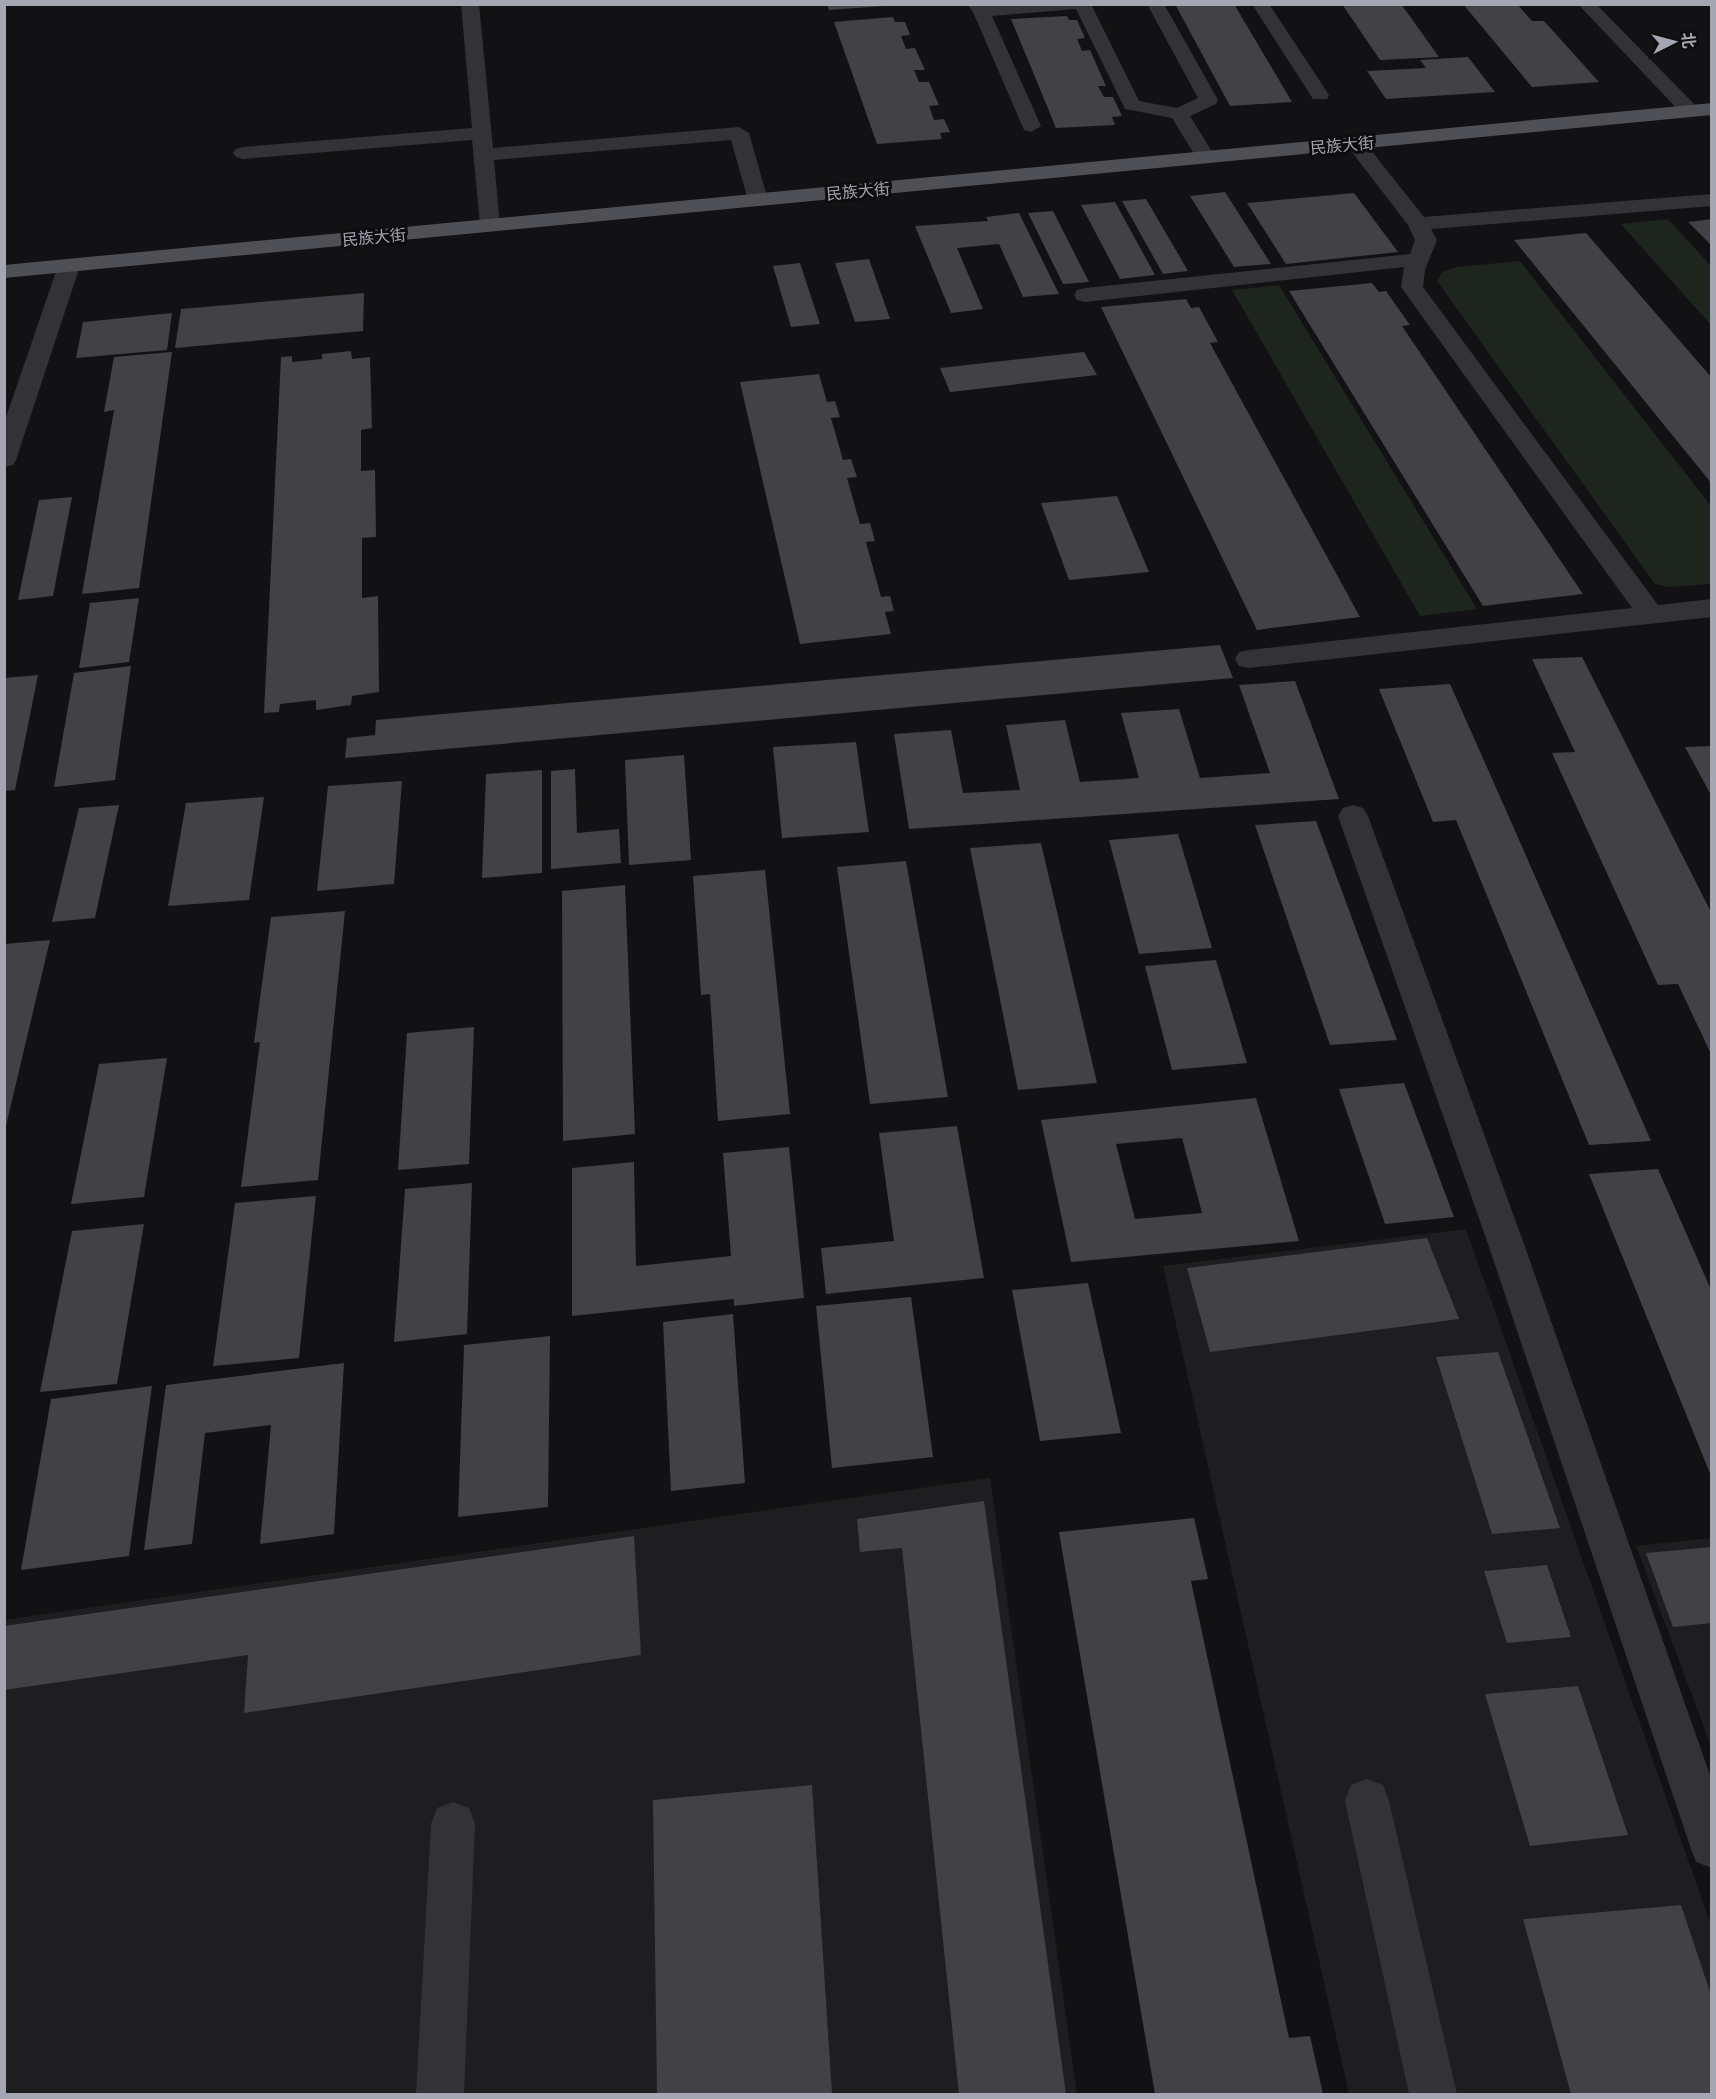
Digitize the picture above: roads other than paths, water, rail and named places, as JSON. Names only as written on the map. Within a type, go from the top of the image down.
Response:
[{"type":"main road","name":"民族大街","points":[[4,272],[1712,110]]},
{"type":"street","points":[[470,4],[490,225]]},
{"type":"street","points":[[1030,126],[978,8],[1080,4],[1132,105],[1179,114],[1209,100],[1155,4]]},
{"type":"street","points":[[1260,4],[1320,95]]},
{"type":"street","points":[[1586,4],[1690,111]]},
{"type":"street","points":[[1179,114],[1206,158]]},
{"type":"street","points":[[243,153],[482,133]]},
{"type":"street","points":[[483,155],[739,133],[758,200]]},
{"type":"street","points":[[1355,143],[1418,224],[1426,240],[1414,270],[1412,287],[1651,615]]},
{"type":"street","points":[[1418,224],[1712,200]]},
{"type":"street","points":[[1085,295],[1419,259]]},
{"type":"street","points":[[4,460],[69,266]]},
{"type":"street","points":[[1249,659],[1712,608]]},
{"type":"street","points":[[1353,816],[1506,1244],[1712,1846]]},
{"type":"street","points":[[1367,1801],[1433,2094]]},
{"type":"street","points":[[440,2094],[453,1824]]}]
